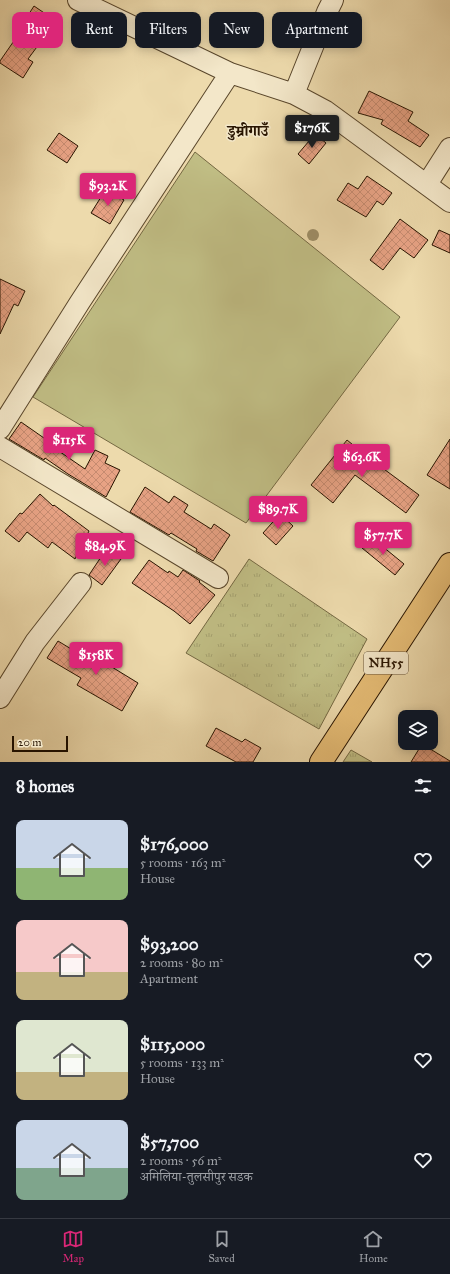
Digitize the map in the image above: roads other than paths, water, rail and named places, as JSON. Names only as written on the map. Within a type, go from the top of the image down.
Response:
[{"type":"main road","name":"NH55","points":[[321,762],[450,564]]},
{"type":"street","points":[[78,0],[230,72],[294,94],[326,111],[450,202]]},
{"type":"street","points":[[294,94],[333,0]]},
{"type":"street","points":[[0,429],[80,302],[230,72]]},
{"type":"street","points":[[426,184],[450,148]]},
{"type":"street","points":[[0,448],[218,578]]},
{"type":"street","points":[[0,698],[35,642],[81,583]]},
{"type":"district","name":"डुम्रीगाउँ","points":[[248,131]]}]
